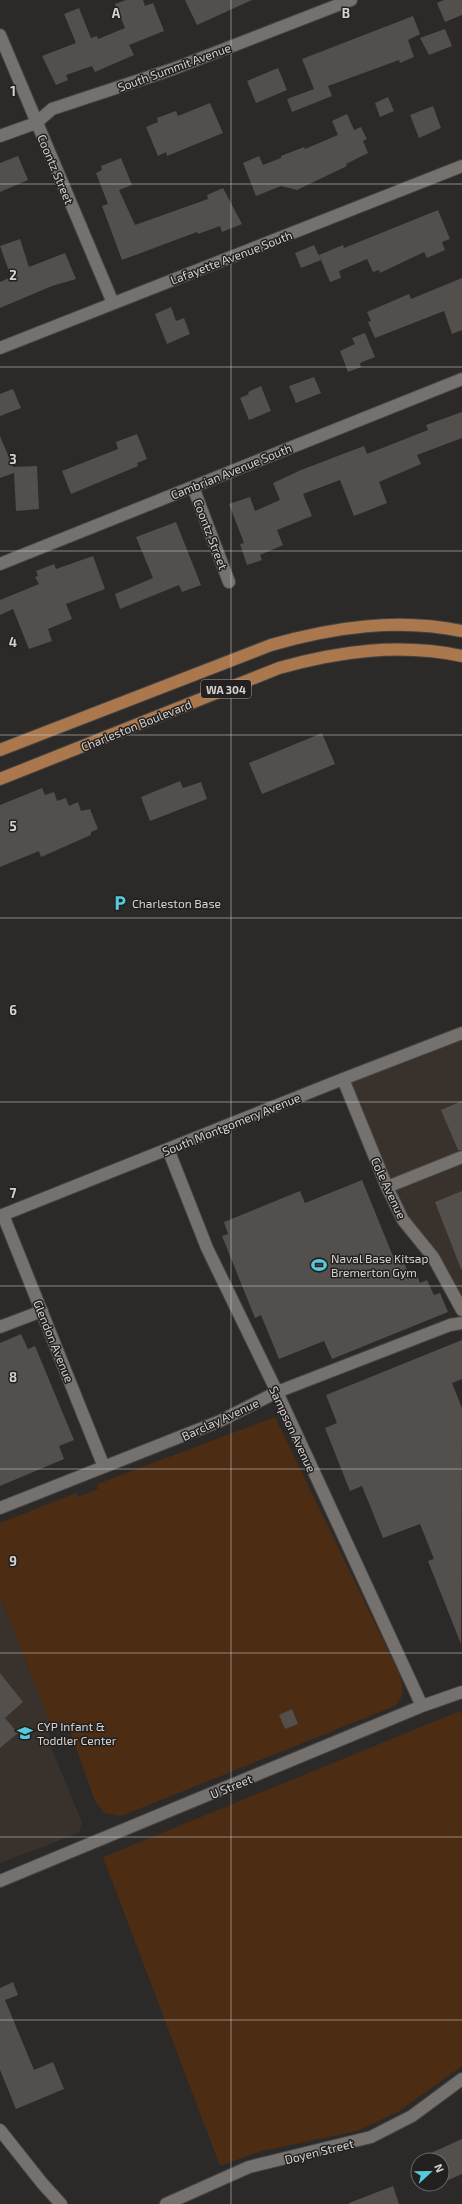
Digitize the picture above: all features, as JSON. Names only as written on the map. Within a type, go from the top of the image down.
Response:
[{"type":"highway","name":"Charleston Boulevard","points":[[0,750],[271,645],[308,635],[351,627],[400,625],[424,625],[462,631]]},
{"type":"highway","name":"Charleston Boulevard","points":[[0,779],[279,668],[313,659],[354,651],[400,649],[422,650],[462,656]]},
{"type":"street","name":"South Summit Avenue","points":[[0,136],[36,122],[52,109],[173,68],[351,0]]},
{"type":"street","name":"Coontz Street","points":[[0,35],[114,303]]},
{"type":"street","name":"Lafayette Avenue South","points":[[0,348],[462,166]]},
{"type":"street","name":"Cambrian Avenue South","points":[[0,564],[462,379]]},
{"type":"street","name":"Coontz Street","points":[[192,486],[229,582]]},
{"type":"street","name":"South Montgomery Avenue","points":[[2,1215],[343,1079],[462,1034]]},
{"type":"street","name":"Cole Avenue","points":[[343,1079],[402,1220],[433,1257],[462,1310]]},
{"type":"street","name":"Sampson Avenue","points":[[168,1150],[207,1248],[277,1392],[422,1706]]},
{"type":"street","points":[[387,1187],[462,1157]]},
{"type":"street","name":"Glendon Avenue","points":[[2,1215],[104,1467]]},
{"type":"street","points":[[0,1327],[42,1311]]},
{"type":"street","name":"Barclay Avenue","points":[[0,1508],[220,1421],[277,1392],[450,1324],[462,1323]]},
{"type":"street","name":"U Street","points":[[0,1881],[422,1706],[462,1692]]},
{"type":"street","name":"Doyen Street","points":[[166,2204],[249,2167],[371,2137],[412,2116],[462,2080]]},
{"type":"street","points":[[0,2130],[42,2183],[61,2204]]},
{"type":"shaded area","points":[[462,1033],[462,1311],[403,1220],[343,1079]]},
{"type":"shaded area","points":[[275,1417],[399,1673],[403,1691],[401,1698],[395,1706],[126,1814],[119,1816],[104,1813],[95,1801],[70,1731],[49,1721],[0,1595],[0,1523],[76,1493],[78,1497],[98,1489],[97,1484]]},
{"type":"shaded area","name":"CYP Infant & Toddler Center","points":[[0,1595],[49,1721],[50,1745],[82,1822],[79,1833],[0,1863]]},
{"type":"shaded area","points":[[460,1711],[462,1715],[462,2066],[398,2112],[357,2131],[258,2152],[220,2166],[103,1857]]},
{"type":"building","points":[[126,0],[143,0],[145,6],[153,3],[164,31],[129,45],[134,55],[95,72],[92,66],[66,75],[68,80],[56,85],[42,56],[76,43],[64,14],[79,8],[91,38],[97,36],[98,39],[125,28],[115,4]]},
{"type":"building","points":[[185,0],[252,0],[197,25]]},
{"type":"building","points":[[444,0],[462,0],[462,15],[445,22],[437,3]]},
{"type":"building","points":[[413,16],[420,34],[408,40],[414,57],[400,63],[399,60],[328,86],[332,96],[292,112],[287,99],[314,89],[302,59]]},
{"type":"building","points":[[445,29],[452,46],[429,55],[420,38]]},
{"type":"building","points":[[278,68],[287,90],[256,103],[247,81]]},
{"type":"building","points":[[388,97],[394,111],[380,117],[375,103]]},
{"type":"building","points":[[210,103],[223,133],[167,156],[166,152],[158,156],[146,127],[158,122],[157,118],[176,111],[178,116]]},
{"type":"building","points":[[433,106],[441,128],[419,138],[410,115]]},
{"type":"building","points":[[347,114],[354,130],[361,127],[367,139],[363,141],[368,153],[346,164],[347,166],[297,190],[281,186],[256,196],[243,163],[259,156],[263,165],[281,158],[281,156],[304,147],[305,149],[338,135],[332,121]]},
{"type":"building","points":[[18,156],[28,180],[0,192],[0,163]]},
{"type":"building","points":[[121,158],[132,185],[119,190],[135,225],[208,199],[207,195],[223,188],[242,224],[222,232],[220,226],[198,234],[197,232],[122,260],[102,206],[108,204],[96,173],[102,170],[101,166]]},
{"type":"building","points":[[438,210],[450,239],[442,242],[445,250],[427,258],[424,252],[380,273],[379,270],[373,272],[367,259],[339,271],[341,278],[330,282],[319,255],[343,245],[344,248]]},
{"type":"building","points":[[20,239],[29,267],[65,253],[76,279],[52,286],[0,308],[0,282],[11,277],[0,246]]},
{"type":"building","points":[[314,245],[321,260],[301,268],[295,253]]},
{"type":"building","points":[[462,278],[462,330],[452,334],[444,311],[375,338],[368,322],[371,321],[367,312],[409,294],[411,299]]},
{"type":"building","points":[[171,307],[176,321],[184,318],[190,334],[167,344],[155,314]]},
{"type":"building","points":[[365,333],[375,357],[360,363],[361,367],[348,372],[340,351],[355,344],[352,338]]},
{"type":"building","points":[[314,377],[321,393],[296,403],[289,386]]},
{"type":"building","points":[[261,386],[271,411],[249,420],[240,398],[249,394],[248,392]]},
{"type":"building","points":[[13,389],[21,408],[0,416],[0,394]]},
{"type":"building","points":[[462,412],[462,438],[417,455],[421,464],[379,482],[387,503],[354,516],[340,480],[303,494],[312,516],[277,530],[283,545],[260,555],[262,560],[247,565],[240,544],[244,543],[229,504],[250,497],[255,511],[280,500],[273,483],[301,470],[364,446],[367,454],[428,430],[426,425]]},
{"type":"building","points":[[137,434],[147,459],[137,463],[138,466],[71,494],[62,471],[118,449],[116,442]]},
{"type":"building","points":[[0,436],[13,467],[37,466],[39,509],[16,511],[14,473],[0,478]]},
{"type":"building","points":[[176,522],[201,585],[182,592],[179,585],[120,609],[115,594],[153,578],[136,537]]},
{"type":"building","points":[[93,556],[105,589],[66,604],[72,619],[48,629],[52,641],[29,649],[13,609],[0,615],[0,600],[39,584],[35,577],[38,576],[36,571],[54,564],[56,569]]},
{"type":"building","points":[[322,733],[335,764],[262,794],[249,763]]},
{"type":"building","points":[[180,781],[183,788],[201,782],[207,799],[150,821],[141,797]]},
{"type":"building","points":[[42,788],[45,795],[54,792],[57,801],[66,798],[69,806],[78,802],[81,811],[90,809],[98,829],[91,832],[91,835],[41,857],[39,851],[0,867],[0,805]]},
{"type":"building","points":[[462,1101],[462,1150],[458,1150],[441,1110]]},
{"type":"building","name":"Naval Base Kitsap Bremerton Gym","points":[[362,1180],[395,1261],[402,1258],[408,1272],[415,1270],[420,1283],[427,1280],[434,1295],[440,1293],[448,1312],[332,1359],[324,1341],[279,1359],[261,1315],[255,1318],[222,1236],[228,1234],[224,1222],[300,1191],[305,1203]]},
{"type":"building","points":[[462,1191],[462,1269],[461,1269],[435,1202]]},
{"type":"building","points":[[21,1334],[28,1349],[35,1346],[74,1440],[59,1446],[64,1459],[0,1486],[0,1343]]},
{"type":"building","points":[[462,1340],[462,1379],[452,1383],[462,1408],[461,1644],[428,1561],[434,1559],[420,1524],[383,1538],[362,1486],[350,1491],[325,1428],[337,1423],[326,1395]]},
{"type":"building","points":[[0,1673],[23,1702],[5,1718],[18,1733],[0,1748]]},
{"type":"building","points":[[292,1709],[298,1724],[285,1729],[279,1715]]},
{"type":"building","points":[[13,1982],[18,1995],[5,2000],[34,2070],[53,2062],[64,2089],[16,2109],[0,2070],[0,1988]]},
{"type":"building","points":[[462,2139],[462,2174],[450,2179],[450,2152],[433,2152]]},
{"type":"building","points":[[393,2186],[399,2204],[349,2204],[349,2203]]},
{"type":"place","name":"Charleston Base","points":[[120,903]]},
{"type":"place","name":"Naval Base Kitsap Bremerton Gym","points":[[319,1265]]},
{"type":"place","name":"CYP Infant & Toddler Center","points":[[25,1733]]}]
